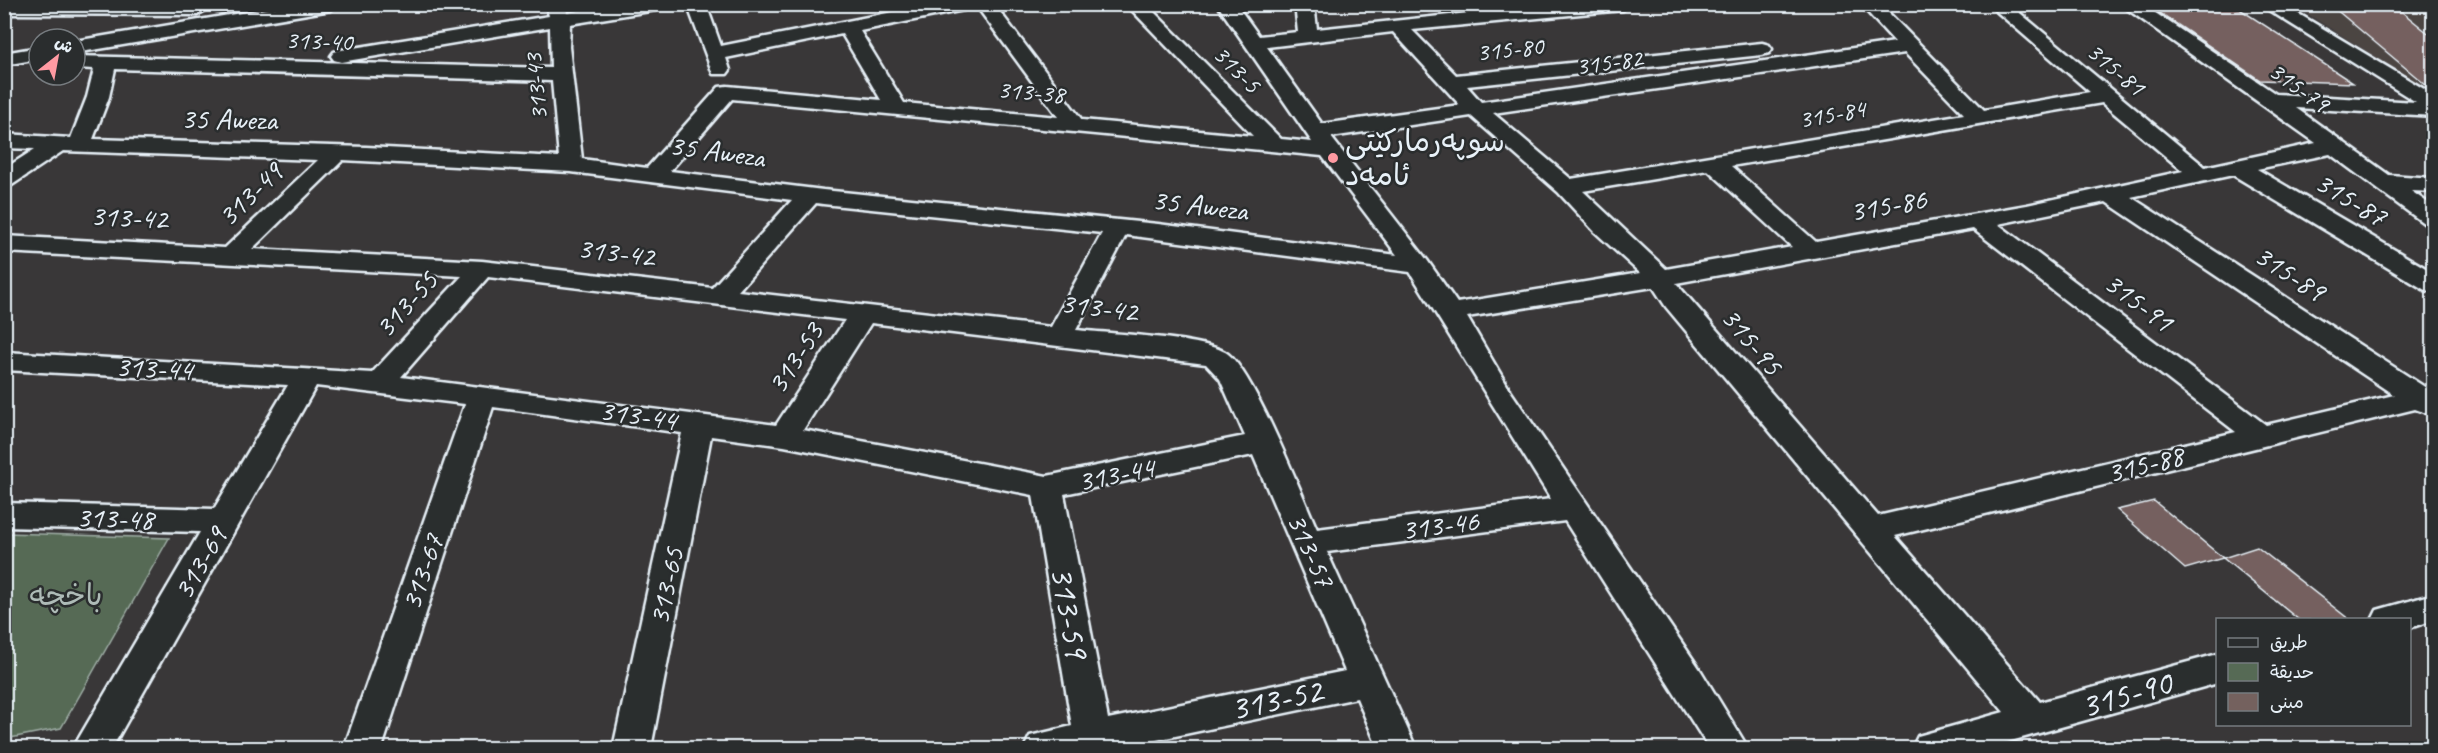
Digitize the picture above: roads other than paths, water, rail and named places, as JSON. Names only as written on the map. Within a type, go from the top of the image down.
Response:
[{"type":"street","points":[[87,45],[331,4]]},
{"type":"street","points":[[276,67],[557,12],[656,4]]},
{"type":"street","points":[[654,174],[727,92],[696,4]]},
{"type":"street","points":[[714,54],[964,4]]},
{"type":"street","points":[[984,4],[1075,125]]},
{"type":"street","name":"313-5","points":[[1135,4],[1275,145]]},
{"type":"street","points":[[1226,4],[1322,141],[1418,265],[1450,312],[1499,396],[1729,748]]},
{"type":"street","points":[[1304,4],[1308,37]]},
{"type":"street","points":[[1252,43],[1398,26],[1426,13],[1623,4]]},
{"type":"street","points":[[1869,4],[1980,118]]},
{"type":"street","name":"315-81","points":[[1997,4],[2201,175]]},
{"type":"street","name":"315-79","points":[[2129,4],[2271,100],[2433,219]]},
{"type":"street","points":[[2268,4],[2433,104]]},
{"type":"street","points":[[156,32],[200,7]]},
{"type":"street","points":[[4,8],[200,7]]},
{"type":"street","name":"313-43","points":[[557,12],[561,75],[572,165]]},
{"type":"street","name":"315-95","points":[[1398,26],[1476,109],[1566,187],[1659,278],[1675,301],[2034,721]]},
{"type":"street","points":[[848,27],[897,109]]},
{"type":"street","name":"315-80","points":[[1449,82],[1904,40]]},
{"type":"street","name":"315-82","points":[[1322,141],[1476,109],[1904,40]]},
{"type":"street","points":[[4,59],[27,55]]},
{"type":"street","points":[[4,59],[27,60]]},
{"type":"street","name":"313-40","points":[[87,62],[561,75]]},
{"type":"street","points":[[4,180],[69,144],[98,97],[106,63]]},
{"type":"street","name":"313-38","points":[[727,92],[1275,145],[1322,141]]},
{"type":"street","name":"315-84","points":[[1566,187],[2107,96]]},
{"type":"street","points":[[2271,100],[2433,110]]},
{"type":"street","name":"35 Aweza","points":[[4,141],[171,150],[338,153],[572,165],[810,195],[1118,227],[1418,265]]},
{"type":"street","name":"315-86","points":[[1450,312],[1659,278],[1978,221],[2334,146]]},
{"type":"street","name":"313-49","points":[[232,255],[338,153]]},
{"type":"street","points":[[1714,163],[1811,251]]},
{"type":"street","name":"315-87","points":[[2236,168],[2433,284]]},
{"type":"street","points":[[2383,182],[2433,184]]},
{"type":"street","name":"315-89","points":[[2110,194],[2427,402]]},
{"type":"street","points":[[717,298],[810,195]]},
{"type":"street","name":"315-91","points":[[1978,221],[2262,436]]},
{"type":"street","points":[[1060,336],[1118,227]]},
{"type":"street","name":"313-42","points":[[4,244],[482,269],[1192,352],[1216,358]]},
{"type":"street","name":"313-55","points":[[379,382],[482,269]]},
{"type":"street","name":"313-53","points":[[784,436],[862,315]]},
{"type":"street","name":"313-57","points":[[1216,358],[1233,375],[1397,748]]},
{"type":"street","name":"313-44","points":[[4,362],[307,376],[379,382],[784,436],[1047,487],[1262,443]]},
{"type":"street","name":"313-69","points":[[91,748],[225,521],[307,376]]},
{"type":"street","name":"313-67","points":[[363,748],[482,396]]},
{"type":"street","name":"315-88","points":[[1870,530],[2262,436],[2427,402]]},
{"type":"street","name":"313-65","points":[[632,748],[699,423]]},
{"type":"street","name":"313-59","points":[[1047,487],[1093,737]]},
{"type":"street","name":"313-46","points":[[1308,542],[1573,508]]},
{"type":"street","name":"313-48","points":[[4,515],[225,521]]},
{"type":"street","points":[[2396,618],[2433,607]]},
{"type":"street","name":"315-90","points":[[1931,748],[2216,668]]},
{"type":"street","name":"313-52","points":[[1043,748],[1368,681]]},
{"type":"place","name":"سوپەرمارکێتی ئامەد","points":[[1333,158]]},
{"type":"park label","name":"باخچە","points":[[66,595]]}]
